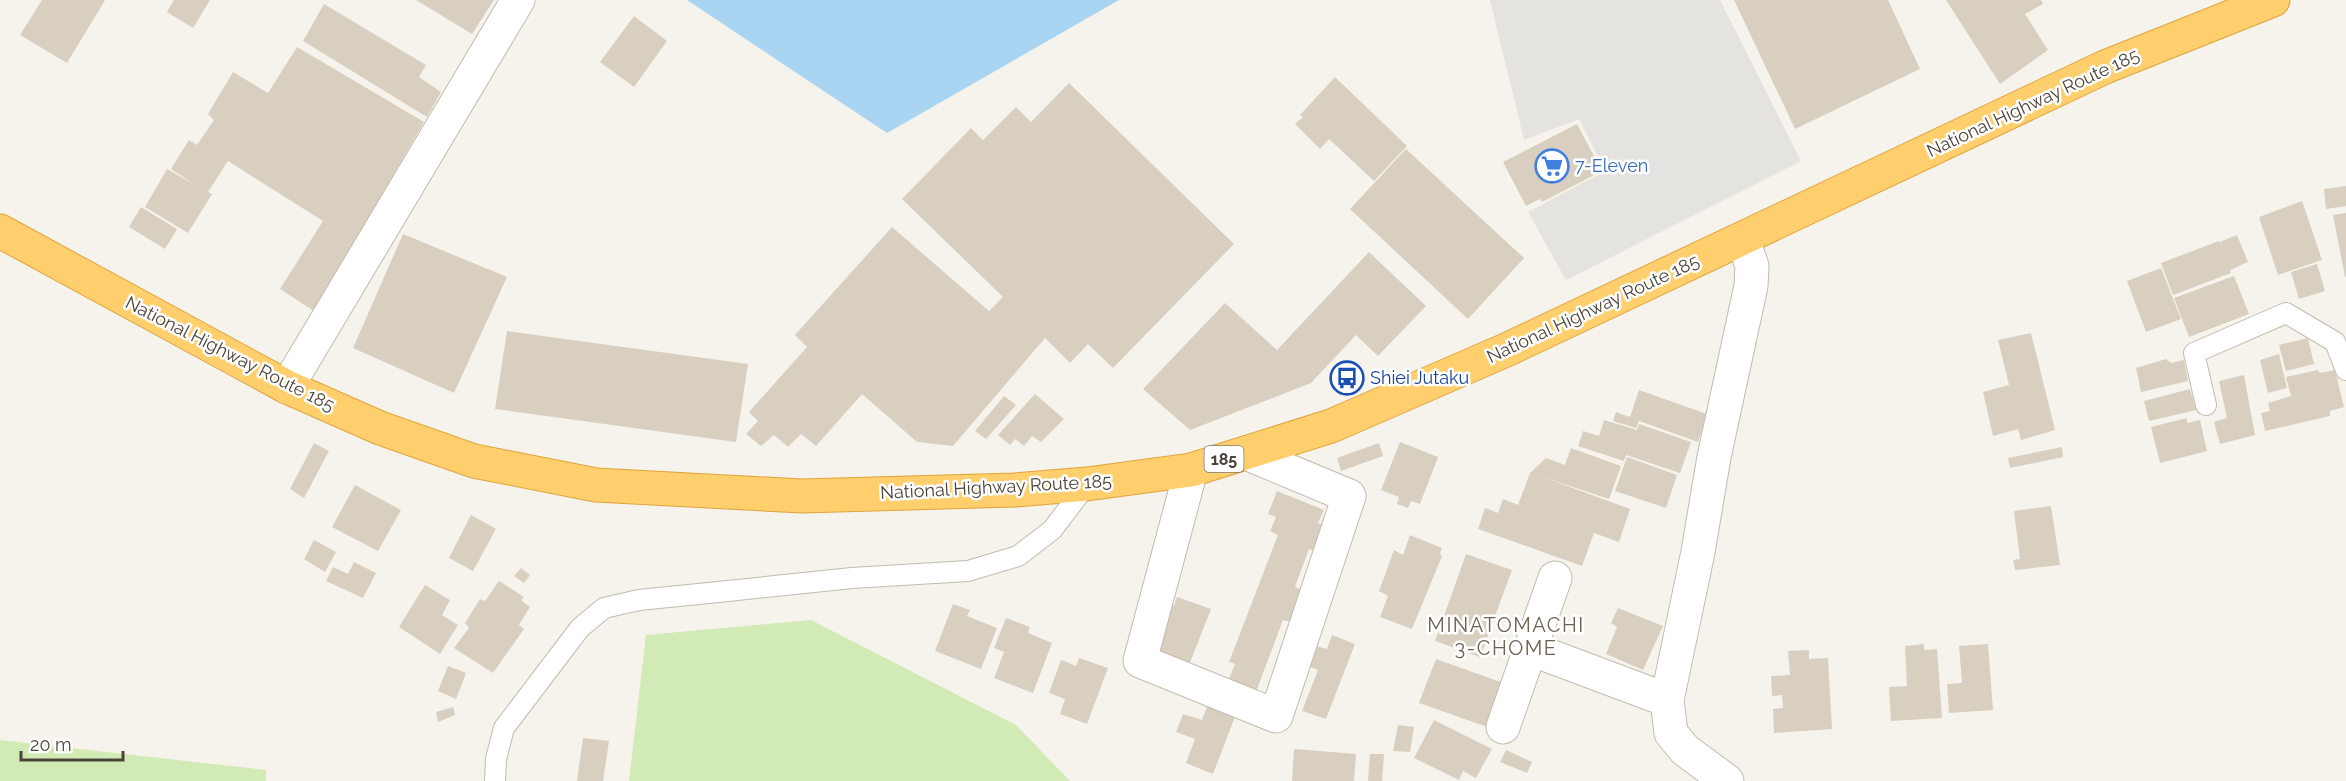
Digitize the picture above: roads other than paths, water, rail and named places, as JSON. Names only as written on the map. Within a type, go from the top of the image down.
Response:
[{"type":"highway","name":"National Highway Route 185","points":[[0,231],[287,387],[380,428],[474,461],[596,484],[802,496],[1015,490],[1087,484],[1191,470],[1331,426],[1506,350],[2105,67],[2273,0]]},
{"type":"street","points":[[287,387],[518,0]]},
{"type":"street","points":[[1727,781],[1685,750],[1671,733],[1667,700],[1698,552],[1714,457],[1751,286],[1752,266],[1743,240]]},
{"type":"street","points":[[1191,470],[1140,661],[1276,716],[1349,496],[1246,453]]},
{"type":"street","points":[[1503,727],[1555,578]]},
{"type":"street","points":[[1531,649],[1667,700]]},
{"type":"lane","points":[[2206,405],[2194,353],[2286,313],[2336,342],[2346,370]]},
{"type":"lane","points":[[495,781],[496,759],[504,728],[580,628],[604,608],[639,600],[852,578],[968,571],[1018,556],[1052,530],[1087,484]]},
{"type":"water","points":[[687,0],[1119,0],[887,133]]},
{"type":"place","name":"7-Eleven","points":[[1552,166]]},
{"type":"place","name":"Shiei Jutaku","points":[[1347,378]]},
{"type":"district","name":"MINATOMACHI 3-CHOME","points":[[1506,636]]}]
